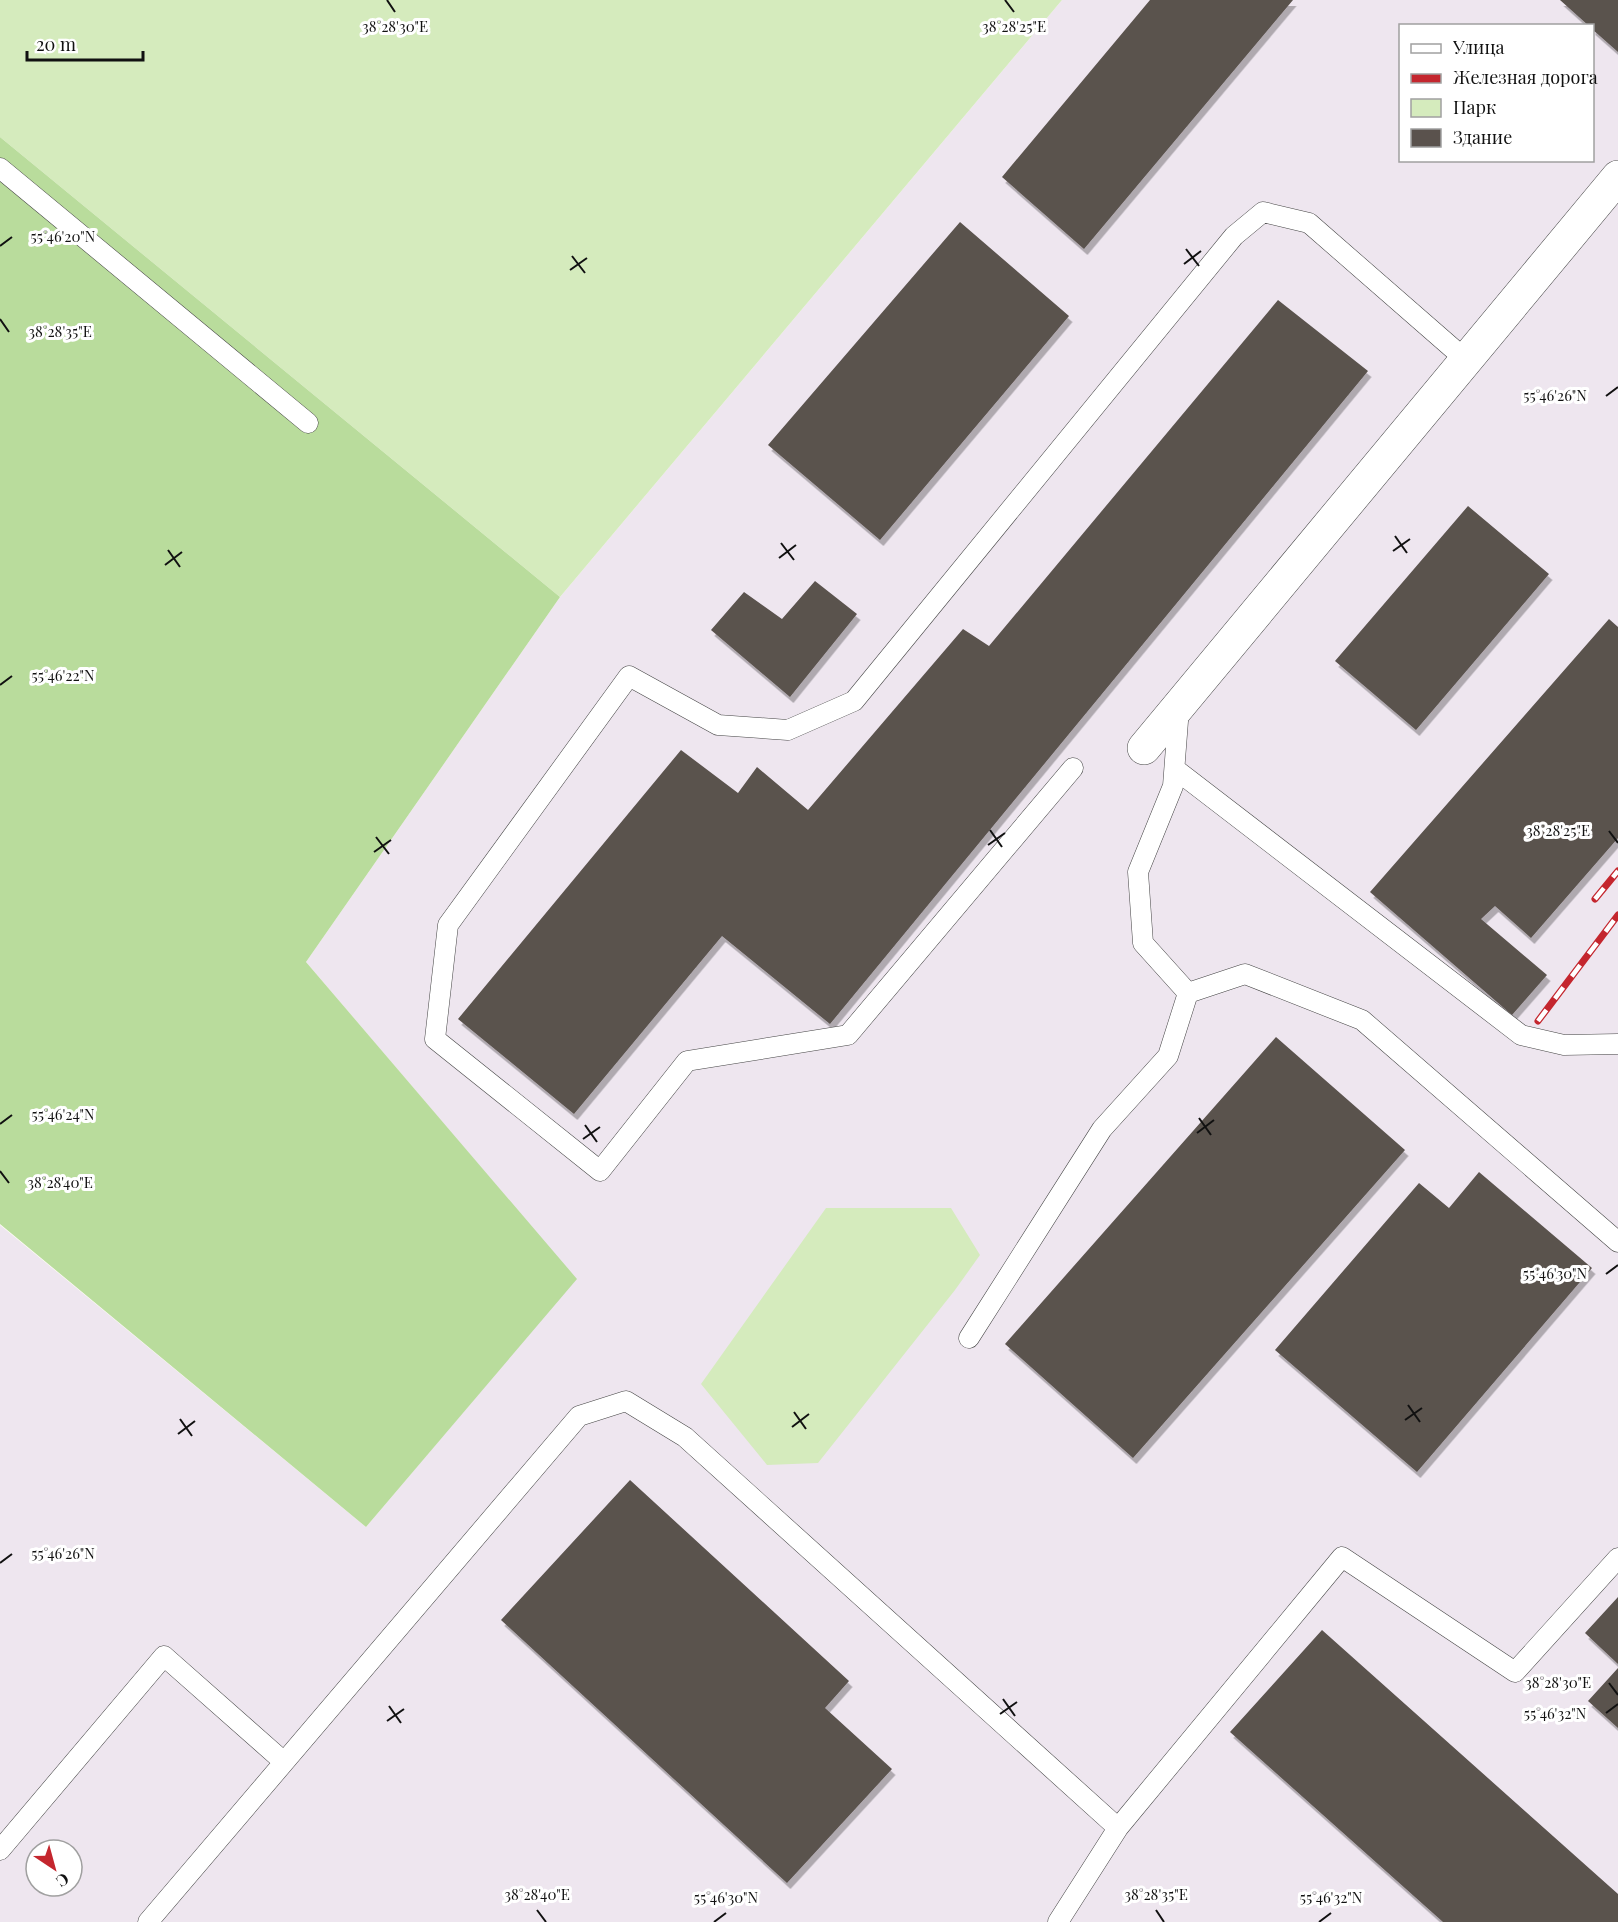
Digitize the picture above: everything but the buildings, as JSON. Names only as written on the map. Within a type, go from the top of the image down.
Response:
[{"type":"street","points":[[1144,748],[1618,177]]},
{"type":"lane","points":[[0,168],[309,423]]},
{"type":"lane","points":[[1073,768],[848,1035],[687,1061],[600,1171],[435,1039],[448,925],[629,676],[718,725],[788,730],[854,701],[1234,237],[1263,212],[1310,224],[1466,360]]},
{"type":"lane","points":[[1180,705],[1173,786],[1137,872],[1143,944],[1188,993]]},
{"type":"lane","points":[[1175,769],[1521,1035],[1564,1045],[1618,1044]]},
{"type":"lane","points":[[1188,993],[1245,974],[1362,1020],[1618,1242]]},
{"type":"lane","points":[[969,1338],[1102,1129],[1168,1056],[1188,993]]},
{"type":"lane","points":[[148,1922],[579,1416],[626,1401],[686,1437],[1118,1828]]},
{"type":"lane","points":[[1058,1922],[1118,1828],[1342,1557],[1515,1672],[1618,1558]]},
{"type":"lane","points":[[0,1850],[164,1656],[284,1762]]},
{"type":"shaded area","points":[[1062,0],[1618,0],[1618,1922],[0,1922],[0,1225],[366,1527],[576,1279],[306,962],[560,597]]},
{"type":"green space","points":[[0,0],[1062,0],[560,597],[0,137]]},
{"type":"green space","points":[[0,137],[560,597],[306,962],[577,1279],[366,1527],[0,1224]]},
{"type":"green space","points":[[826,1208],[951,1208],[980,1255],[818,1463],[767,1465],[701,1384]]},
{"type":"railway","points":[[1595,899],[1618,871]]},
{"type":"railway","points":[[1538,1021],[1618,915]]}]
